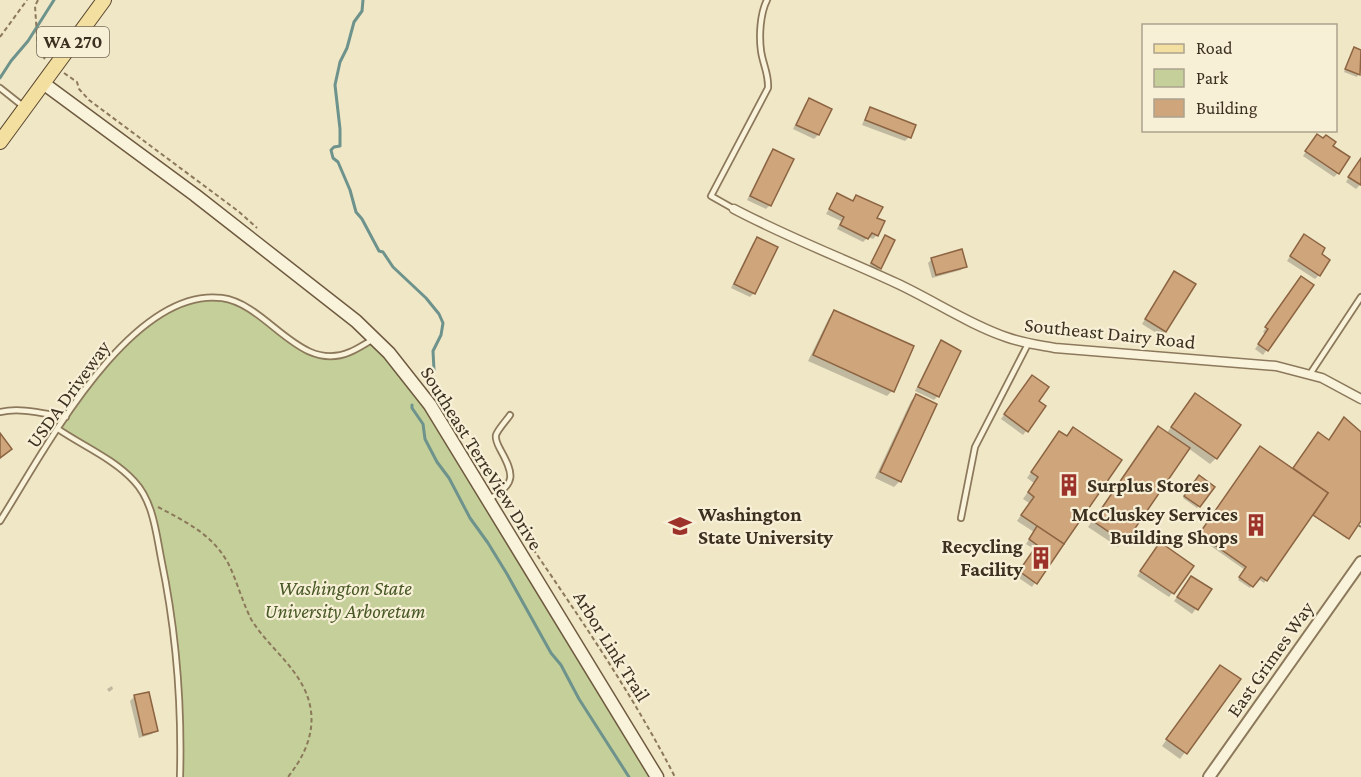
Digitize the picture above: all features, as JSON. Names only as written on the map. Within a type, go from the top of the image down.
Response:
[{"type":"main road","name":"WA 270","points":[[0,142],[104,0]]},
{"type":"main road","name":"Southeast TerreView Drive","points":[[43,83],[195,195],[356,321],[397,362],[430,405],[657,777]]},
{"type":"street","name":"Southeast Dairy Road","points":[[734,209],[786,236],[898,284],[995,333],[1028,344],[1259,364],[1310,374],[1341,387],[1361,399]]},
{"type":"street","name":"East Grimes Way","points":[[1209,777],[1361,562]]},
{"type":"lane","points":[[734,209],[711,196],[768,88],[769,76],[761,50],[762,9],[767,0]]},
{"type":"lane","points":[[0,88],[25,108]]},
{"type":"lane","points":[[1310,374],[1361,297]]},
{"type":"lane","name":"USDA Driveway","points":[[0,521],[66,417],[124,342],[152,318],[183,303],[201,298],[223,298],[259,314],[294,343],[312,354],[330,356],[349,353],[375,338]]},
{"type":"lane","points":[[961,518],[975,447],[1028,344]]},
{"type":"lane","points":[[0,412],[28,411],[66,417]]},
{"type":"lane","points":[[487,500],[502,492],[511,476],[509,465],[496,441],[496,435],[510,415]]},
{"type":"lane","points":[[58,429],[116,466],[134,481],[148,502],[165,575],[177,660],[181,731],[180,777]]},
{"type":"path","points":[[0,38],[27,0]]},
{"type":"path","points":[[38,0],[35,6],[38,51],[41,56]]},
{"type":"path","points":[[148,502],[195,526],[219,548],[229,565],[251,618],[262,636],[294,671],[306,690],[312,708],[310,739],[300,762],[288,777]]},
{"type":"path","name":"Arbor Link Trail","points":[[527,540],[622,686],[675,777]]},
{"type":"green space","name":"Washington State University Arboretum","points":[[223,298],[243,306],[312,354],[330,356],[349,353],[374,338],[404,371],[657,777],[180,777],[177,660],[155,527],[142,492],[116,466],[58,429],[112,358],[143,327],[186,302]]},
{"type":"building","points":[[1354,47],[1361,50],[1360,75],[1345,69]]},
{"type":"building","points":[[809,98],[832,109],[819,135],[796,125]]},
{"type":"building","points":[[870,107],[916,125],[911,138],[865,120]]},
{"type":"building","points":[[1317,134],[1323,138],[1326,135],[1336,142],[1333,146],[1350,157],[1339,174],[1305,151]]},
{"type":"building","points":[[773,149],[794,159],[771,206],[750,196]]},
{"type":"building","points":[[1361,158],[1361,185],[1348,177]]},
{"type":"building","points":[[837,193],[853,201],[856,195],[883,207],[877,218],[885,221],[878,236],[872,233],[868,239],[840,225],[844,217],[829,209]]},
{"type":"building","points":[[1304,234],[1325,248],[1322,254],[1330,260],[1320,276],[1290,256]]},
{"type":"building","points":[[885,235],[895,240],[881,269],[871,263]]},
{"type":"building","points":[[757,237],[778,247],[755,294],[734,284]]},
{"type":"building","points":[[962,249],[967,267],[936,275],[931,258]]},
{"type":"building","points":[[1174,271],[1196,284],[1166,332],[1145,319]]},
{"type":"building","points":[[1301,276],[1314,285],[1268,351],[1258,344],[1268,329],[1265,327]]},
{"type":"building","points":[[834,310],[914,346],[894,392],[813,355]]},
{"type":"building","points":[[941,340],[961,351],[939,397],[918,387]]},
{"type":"building","points":[[1032,375],[1049,387],[1039,401],[1046,406],[1028,432],[1004,414]]},
{"type":"building","points":[[1195,393],[1241,425],[1217,459],[1171,427]]},
{"type":"building","points":[[916,394],[937,404],[901,482],[880,472]]},
{"type":"building","points":[[1344,417],[1361,432],[1361,521],[1349,539],[1313,515],[1328,493],[1293,468],[1318,432],[1329,440]]},
{"type":"building","points":[[1158,426],[1190,448],[1125,543],[1093,521]]},
{"type":"building","name":"Surplus Stores","points":[[1073,427],[1122,460],[1064,544],[1021,515],[1034,497],[1028,492],[1038,477],[1031,472],[1059,431],[1067,436]]},
{"type":"building","points":[[0,433],[12,449],[0,458]]},
{"type":"building","name":"McCluskey Services Building Shops","points":[[1260,446],[1328,493],[1267,581],[1261,577],[1253,587],[1239,577],[1246,567],[1199,534]]},
{"type":"building","points":[[1199,475],[1215,487],[1200,507],[1184,496]]},
{"type":"building","name":"Recycling Facility","points":[[1037,526],[1064,544],[1037,584],[1019,571],[1037,545],[1029,539]]},
{"type":"building","points":[[1160,542],[1194,566],[1174,594],[1140,571]]},
{"type":"building","points":[[1191,576],[1212,589],[1198,610],[1177,597]]},
{"type":"building","points":[[1220,665],[1241,679],[1187,754],[1166,739]]},
{"type":"building","points":[[149,692],[158,731],[143,735],[134,695]]},
{"type":"waterway","points":[[0,78],[28,41],[54,0]]},
{"type":"waterway","points":[[363,0],[362,11],[354,22],[347,48],[340,62],[335,85],[340,146],[331,150],[350,190],[356,212],[379,251],[383,252],[393,267],[426,298],[439,314],[443,323],[441,335],[433,351],[434,370]]},
{"type":"waterway","points":[[412,405],[423,424],[425,439],[437,462],[507,574],[579,699],[629,777]]},
{"type":"place","name":"Surplus Stores","points":[[1069,485]]},
{"type":"place","name":"McCluskey Services Building Shops","points":[[1256,525]]},
{"type":"place","name":"Washington State University","points":[[680,526]]},
{"type":"place","name":"Recycling Facility","points":[[1041,558]]}]
